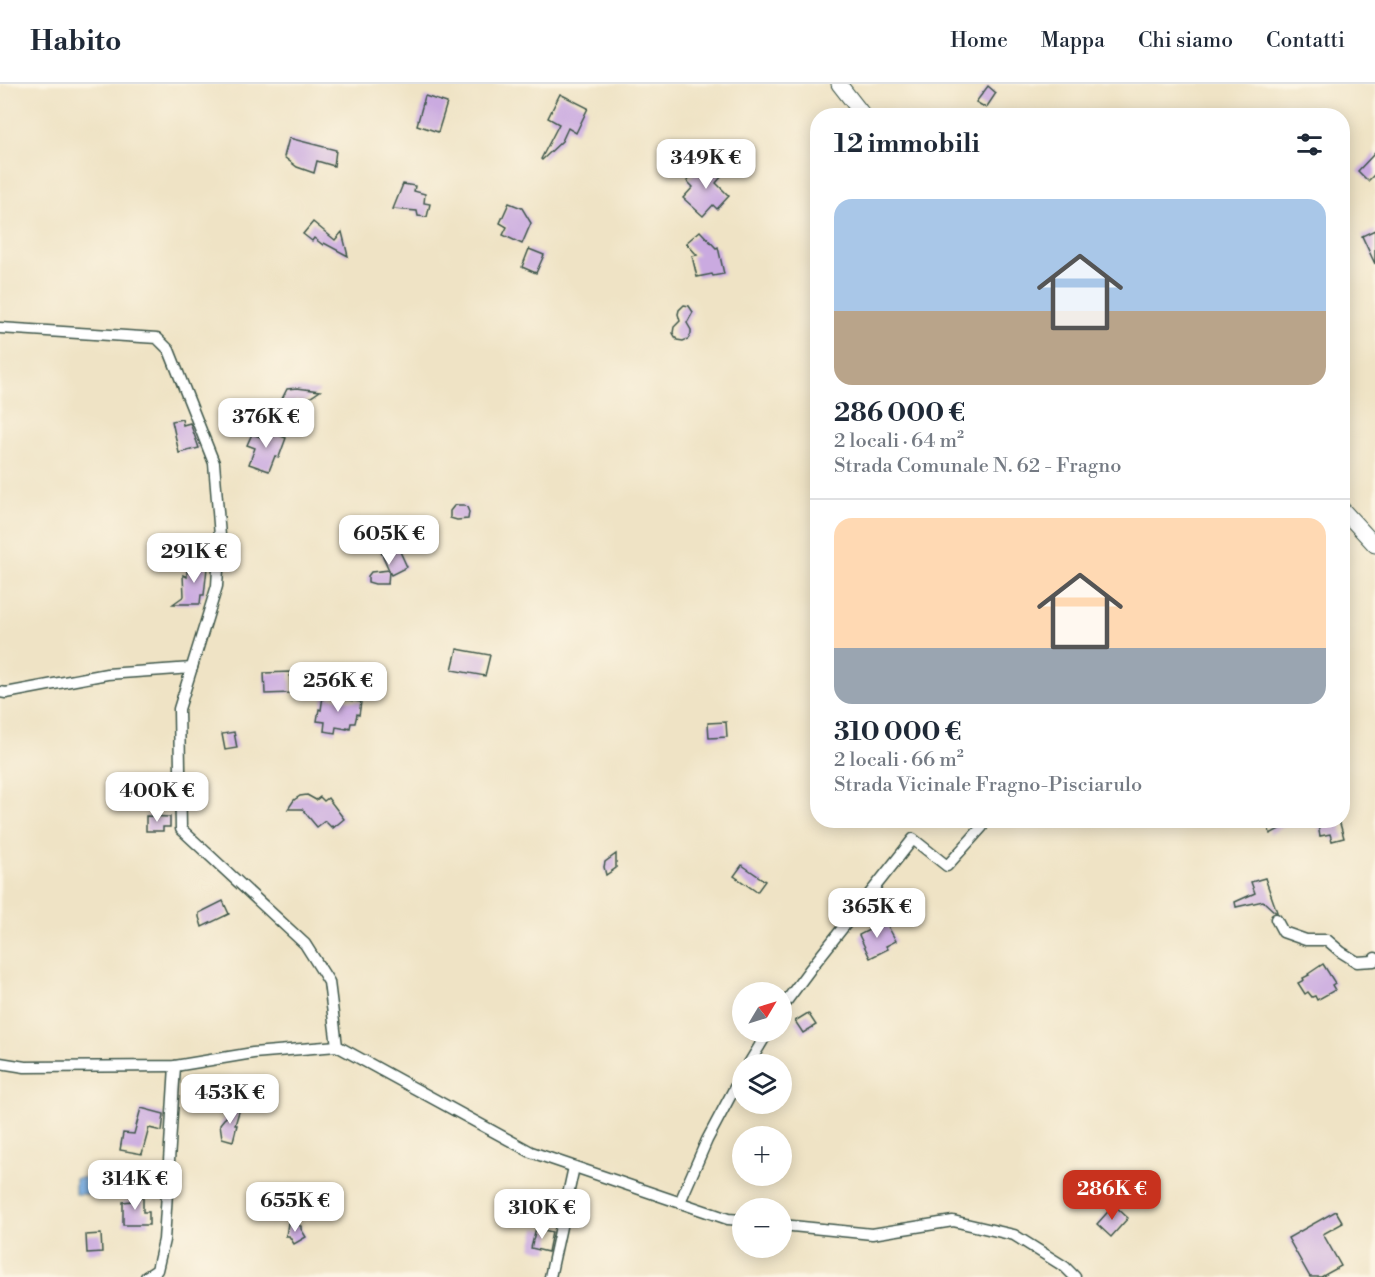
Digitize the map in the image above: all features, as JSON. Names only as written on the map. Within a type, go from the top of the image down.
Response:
[{"type":"main road","points":[[839,84],[858,108]]},
{"type":"main road","points":[[1350,518],[1375,545]]},
{"type":"street","points":[[0,328],[157,338],[169,350],[214,463],[220,536],[217,586],[179,709],[181,829],[305,944],[329,982],[337,1046]]},
{"type":"street","points":[[0,692],[6,693],[107,674],[192,668]]},
{"type":"street","points":[[792,994],[913,839],[947,866],[981,828]]},
{"type":"street","points":[[1276,919],[1283,932],[1306,939],[1327,940],[1357,962],[1374,961],[1375,958]]},
{"type":"street","points":[[0,1063],[25,1067],[175,1066],[253,1053],[337,1046],[531,1152],[732,1219]]},
{"type":"street","points":[[146,1277],[158,1270],[164,1240],[175,1066]]},
{"type":"street","points":[[680,1202],[707,1140],[732,1093]]},
{"type":"street","points":[[550,1277],[574,1167]]},
{"type":"street","points":[[792,1226],[872,1234],[953,1221],[1014,1235],[1065,1267],[1075,1277]]},
{"type":"water","points":[[75,1178],[100,1178],[100,1194],[75,1194]]},
{"type":"building","points":[[988,86],[996,93],[986,108],[976,102]]},
{"type":"building","points":[[560,94],[588,108],[576,133],[568,128],[562,141],[542,160],[559,124],[548,118]]},
{"type":"building","points":[[425,96],[447,103],[438,132],[417,125]]},
{"type":"building","points":[[289,138],[336,150],[334,166],[317,161],[314,173],[297,167],[284,157]]},
{"type":"building","points":[[1375,153],[1375,174],[1368,181],[1358,171]]},
{"type":"building","points":[[706,161],[722,176],[716,183],[729,196],[717,209],[713,205],[703,216],[683,198],[693,187],[687,181]]},
{"type":"building","points":[[403,184],[415,186],[414,191],[425,194],[424,203],[430,204],[427,217],[418,216],[417,211],[393,209]]},
{"type":"building","points":[[509,203],[522,208],[531,223],[522,244],[503,235],[507,227],[500,223]]},
{"type":"building","points":[[313,222],[335,240],[342,232],[348,256],[324,243],[323,245],[314,238],[312,241],[303,234]]},
{"type":"building","points":[[1375,230],[1375,264],[1362,236]]},
{"type":"building","points":[[700,231],[716,248],[718,247],[724,274],[697,277],[692,256],[697,255],[686,243]]},
{"type":"building","points":[[529,249],[544,255],[536,273],[522,267]]},
{"type":"building","points":[[684,305],[689,306],[693,312],[687,323],[691,334],[683,341],[677,340],[673,333],[674,327],[680,321],[679,310]]},
{"type":"building","points":[[287,389],[320,391],[302,403],[297,400],[287,406],[282,399]]},
{"type":"building","points":[[182,419],[183,425],[190,423],[199,448],[179,453],[172,421]]},
{"type":"building","points":[[264,429],[286,438],[279,457],[275,456],[269,471],[249,464],[255,448],[247,445],[252,434],[261,437]]},
{"type":"building","points":[[457,505],[467,507],[468,519],[450,518],[450,511]]},
{"type":"building","points":[[397,545],[407,567],[391,575],[389,571],[388,584],[368,582],[371,572],[389,570],[381,552]]},
{"type":"building","points":[[187,563],[204,563],[207,568],[204,595],[201,595],[200,604],[173,604],[184,596],[183,575],[187,577]]},
{"type":"building","points":[[457,649],[490,655],[485,676],[452,670]]},
{"type":"building","points":[[290,672],[291,693],[265,694],[264,673]]},
{"type":"building","points":[[323,696],[361,702],[359,715],[357,714],[355,723],[351,723],[350,728],[336,727],[335,733],[324,731],[325,722],[317,721]]},
{"type":"building","points":[[726,722],[727,737],[709,738],[708,723]]},
{"type":"building","points":[[234,732],[237,748],[225,750],[222,734]]},
{"type":"building","points":[[307,795],[316,800],[320,797],[324,801],[328,798],[344,819],[333,828],[325,821],[317,827],[302,809],[288,809],[294,800]]},
{"type":"building","points":[[146,816],[170,817],[170,827],[163,827],[163,831],[146,831]]},
{"type":"building","points":[[1269,828],[1282,828],[1270,834]]},
{"type":"building","points":[[1318,828],[1341,828],[1344,838],[1332,841],[1330,834],[1320,836]]},
{"type":"building","points":[[616,854],[616,868],[606,875],[605,862]]},
{"type":"building","points":[[742,865],[765,881],[757,892],[734,876]]},
{"type":"building","points":[[1265,878],[1277,912],[1263,901],[1236,907],[1235,902],[1255,893],[1251,882]]},
{"type":"building","points":[[223,901],[229,914],[202,927],[199,913]]},
{"type":"building","points":[[884,919],[896,941],[886,946],[888,949],[870,958],[859,935],[875,927],[874,925]]},
{"type":"building","points":[[1323,964],[1335,983],[1332,985],[1335,990],[1317,1000],[1308,992],[1305,994],[1298,983]]},
{"type":"building","points":[[808,1013],[816,1025],[803,1033],[795,1021]]},
{"type":"building","points":[[241,1105],[233,1141],[222,1138],[220,1124]]},
{"type":"building","points":[[141,1108],[164,1114],[162,1131],[149,1128],[142,1154],[120,1150],[123,1133],[134,1134]]},
{"type":"building","points":[[132,1192],[143,1192],[143,1212],[149,1212],[149,1225],[123,1225],[123,1202],[132,1201]]},
{"type":"building","points":[[1114,1205],[1128,1218],[1111,1237],[1097,1224]]},
{"type":"building","points":[[1336,1211],[1343,1223],[1323,1234],[1341,1266],[1321,1277],[1310,1277],[1288,1238]]},
{"type":"building","points":[[288,1223],[301,1226],[306,1237],[294,1244],[289,1236],[286,1236]]},
{"type":"building","points":[[536,1228],[552,1232],[548,1252],[531,1248]]},
{"type":"building","points":[[101,1234],[102,1252],[87,1253],[86,1235]]}]
